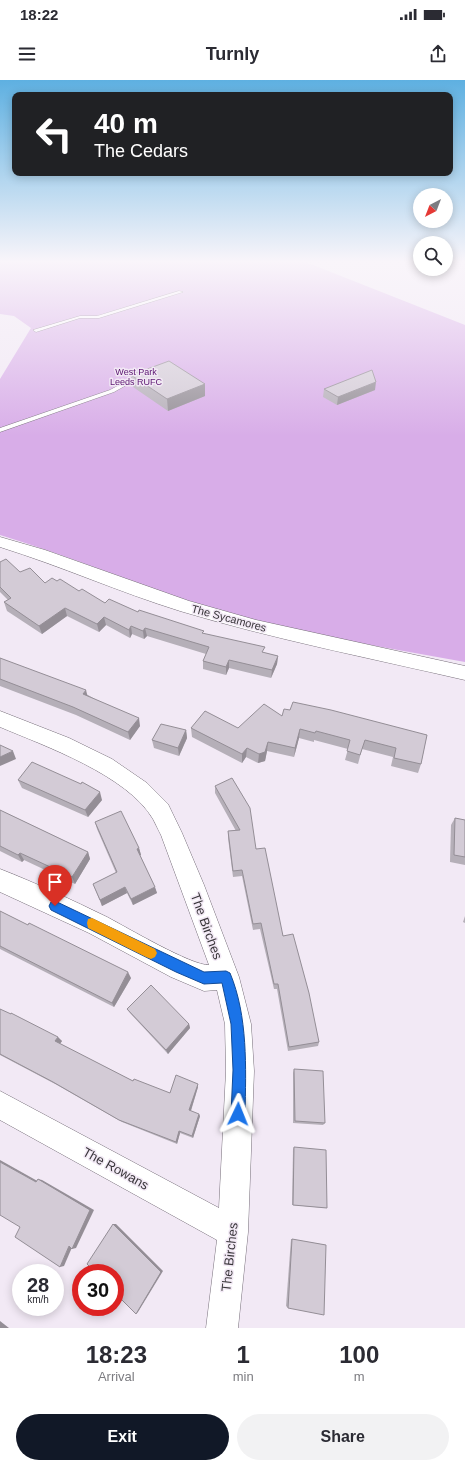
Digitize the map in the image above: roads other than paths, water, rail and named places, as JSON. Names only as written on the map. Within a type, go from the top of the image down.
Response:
[{"type":"street","name":"The Sycamores","points":[[0,542],[39,554],[184,606],[256,626],[465,673]]},
{"type":"street","name":"The Birches","points":[[0,719],[62,744],[105,765],[140,789],[160,811],[171,833],[192,885],[226,977],[238,1024],[240,1070],[233,1232],[222,1328]]},
{"type":"street","points":[[0,880],[96,925],[180,968],[204,978],[226,977]]},
{"type":"street","name":"The Rowans","points":[[0,1105],[233,1232]]},
{"type":"lane","points":[[36,330],[72,319]]},
{"type":"lane","points":[[0,430],[112,391],[126,384],[132,378],[152,370]]},
{"type":"park label","name":"West Park Leeds RUFC","points":[[136,378]]}]
